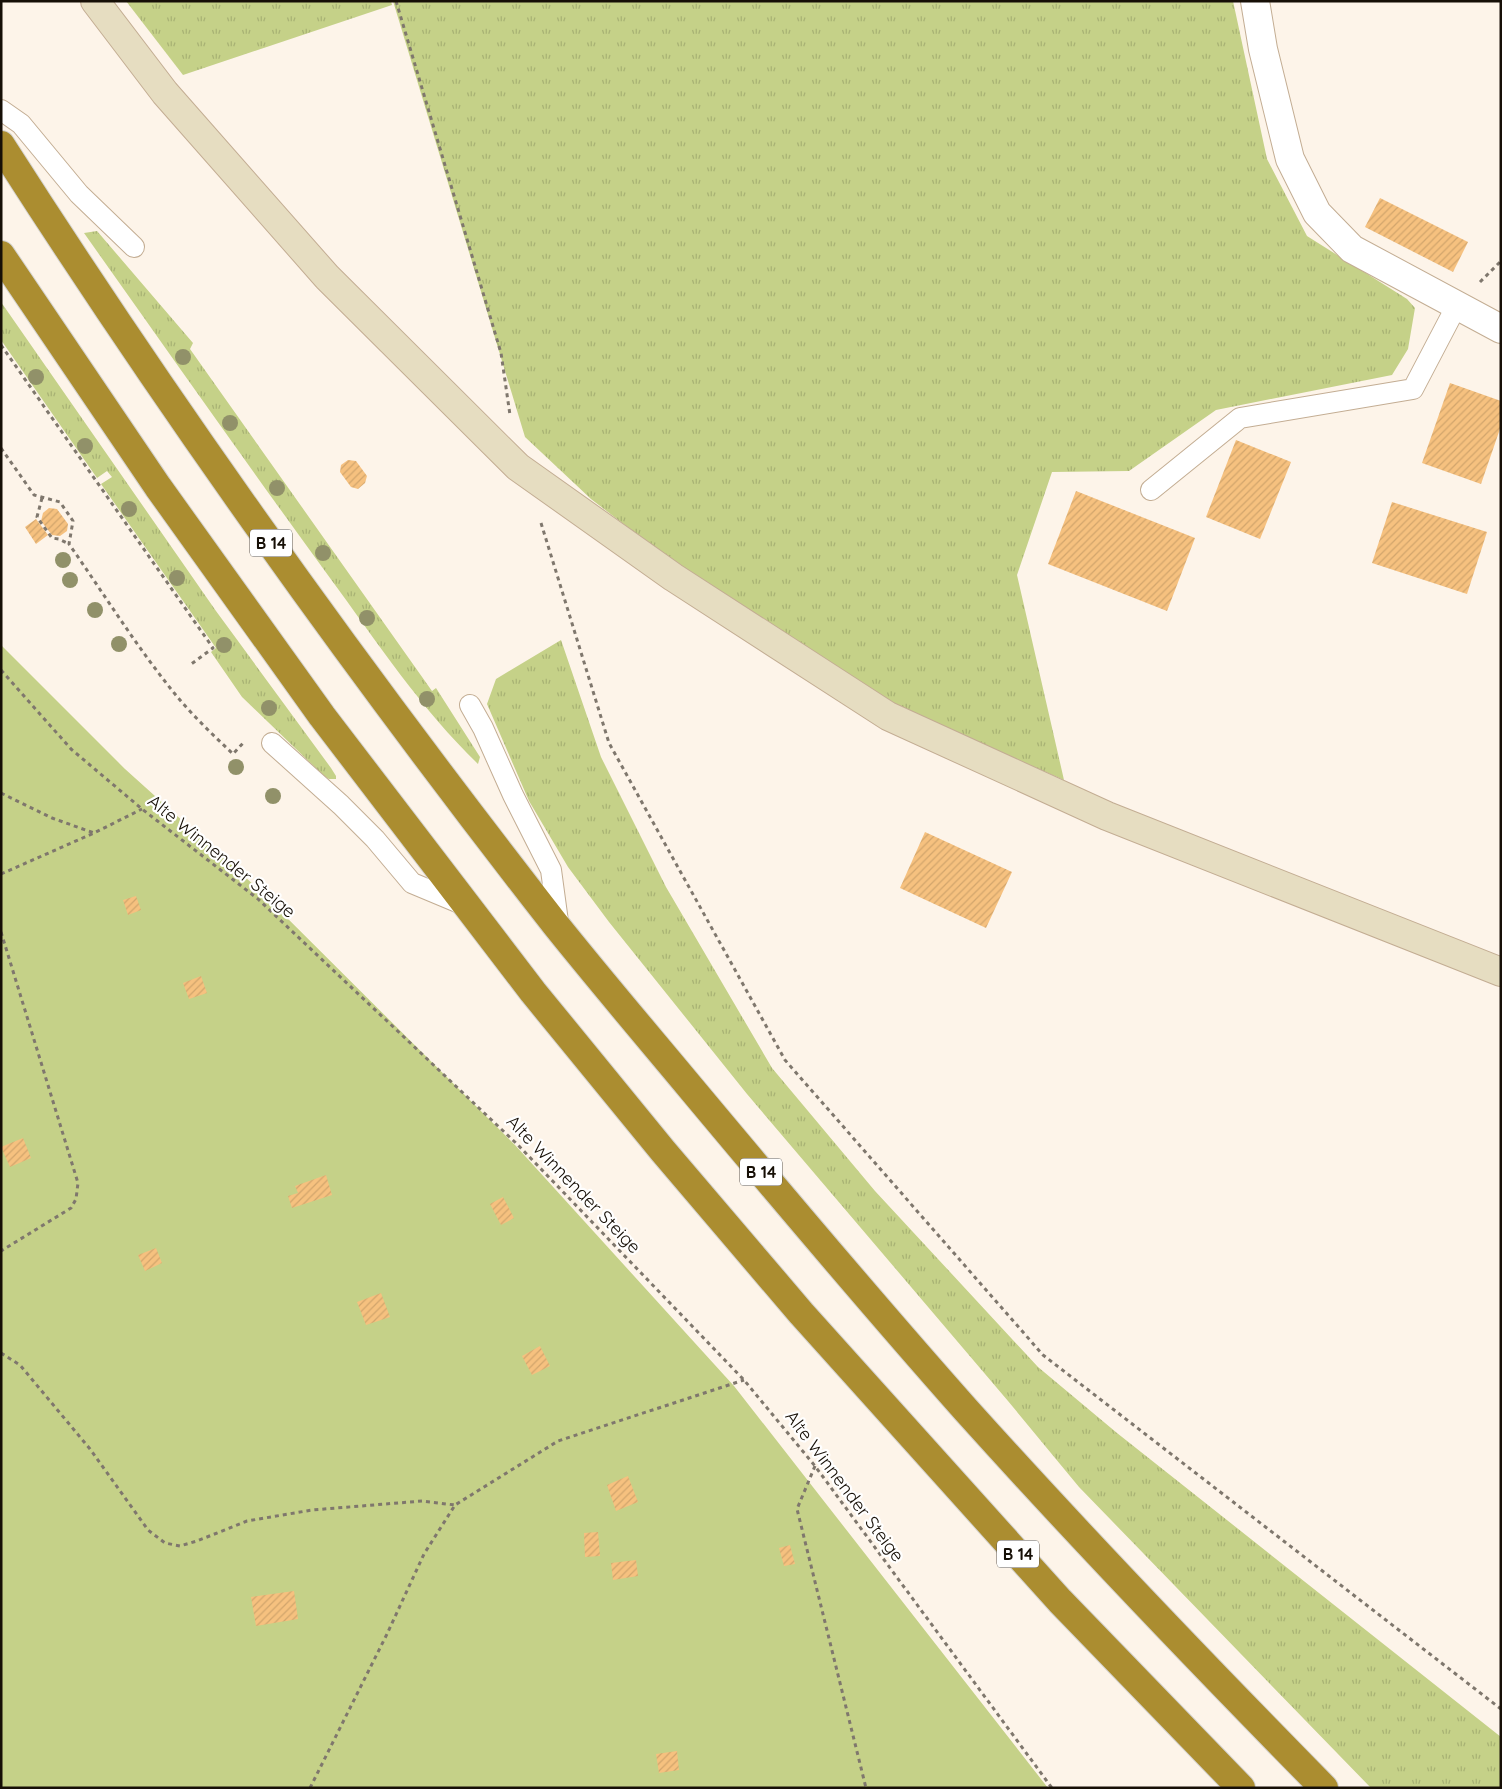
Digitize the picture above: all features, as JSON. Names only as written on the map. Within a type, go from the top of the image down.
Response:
[{"type":"highway","name":"B 14","points":[[1,146],[72,256],[203,448],[361,670],[559,929],[798,1217],[968,1412],[1163,1622],[1324,1788]]},
{"type":"highway","name":"B 14","points":[[1,255],[169,503],[322,716],[539,1000],[663,1151],[801,1314],[1060,1601],[1241,1788]]},
{"type":"street","points":[[95,1],[165,93],[334,284],[518,467],[673,577],[888,716],[1107,816],[1501,972]]},
{"type":"street","points":[[1255,1],[1263,49],[1290,159],[1317,213],[1352,249],[1501,329]]},
{"type":"lane","points":[[1,110],[21,124],[79,194],[134,248]]},
{"type":"lane","points":[[1151,490],[1240,418],[1413,390],[1457,305]]},
{"type":"lane","points":[[470,705],[483,728],[513,795],[551,870],[559,929]]},
{"type":"lane","points":[[272,742],[341,805],[375,840],[412,883],[467,906]]},
{"type":"path","points":[[396,1],[502,353],[511,419]]},
{"type":"path","points":[[1,345],[213,648],[190,665]]},
{"type":"path","points":[[1,448],[34,496],[60,502],[73,520],[69,544]]},
{"type":"path","points":[[42,498],[37,517],[52,538],[69,544],[175,695],[233,754],[249,737]]},
{"type":"path","points":[[540,520],[609,743],[785,1060],[1043,1354],[1501,1709]]},
{"type":"path","name":"Alte Winnender Steige","points":[[1,670],[71,749],[142,808],[258,899],[517,1144],[744,1380],[815,1466],[1052,1788]]},
{"type":"path","points":[[1,793],[52,818],[94,833]]},
{"type":"path","points":[[1,874],[94,833],[142,808]]},
{"type":"path","points":[[1,932],[78,1184],[76,1199],[71,1208],[1,1251]]},
{"type":"path","points":[[1,1353],[20,1364],[90,1449],[148,1530],[165,1543],[180,1546],[198,1542],[247,1521],[312,1510],[422,1501],[455,1505]]},
{"type":"path","points":[[310,1788],[387,1634],[424,1554],[455,1505],[558,1441],[744,1380]]},
{"type":"path","points":[[815,1466],[797,1509],[866,1788]]},
{"type":"green space","points":[[126,1],[391,1],[392,5],[183,75]]},
{"type":"green space","points":[[393,1],[1233,1],[1267,159],[1307,236],[1407,299],[1415,308],[1408,349],[1392,375],[1216,410],[1129,471],[1052,472],[1017,575],[1064,780],[878,699],[669,559],[591,499],[525,437]]},
{"type":"green space","points":[[97,231],[193,343],[190,349],[432,691],[436,688],[480,757],[478,764],[437,721],[382,650],[84,233]]},
{"type":"green space","points":[[1,302],[216,611],[331,768],[336,779],[329,779],[324,776],[242,697],[211,652],[216,648],[101,484],[112,477],[107,471],[97,478],[1,340]]},
{"type":"green space","points":[[561,640],[601,757],[666,887],[772,1068],[875,1191],[1038,1367],[1117,1433],[1501,1737],[1501,1788],[1371,1788],[1079,1487],[747,1094],[609,922],[568,867],[529,801],[487,704],[496,679]]},
{"type":"green space","points":[[1,645],[125,769],[255,886],[515,1145],[734,1386],[1048,1788],[1,1788]]},
{"type":"building","points":[[1380,198],[1468,242],[1453,272],[1365,227]]},
{"type":"building","points":[[1450,383],[1501,401],[1501,426],[1481,484],[1422,463]]},
{"type":"building","points":[[1236,440],[1291,462],[1260,539],[1206,517]]},
{"type":"building","points":[[348,460],[356,461],[367,476],[365,483],[358,489],[351,487],[340,472],[341,465]]},
{"type":"building","points":[[1076,491],[1195,538],[1167,611],[1048,564]]},
{"type":"building","points":[[1392,502],[1487,532],[1467,594],[1372,563]]},
{"type":"building","points":[[49,508],[57,509],[68,524],[67,531],[60,536],[52,535],[41,521],[43,513]]},
{"type":"building","points":[[36,519],[48,535],[36,544],[25,527]]},
{"type":"building","points":[[925,832],[1012,872],[986,928],[900,888]]},
{"type":"building","points":[[136,896],[141,910],[128,915],[123,900]]},
{"type":"building","points":[[201,976],[207,993],[189,999],[183,983]]},
{"type":"building","points":[[23,1138],[31,1158],[10,1167],[1,1147]]},
{"type":"building","points":[[326,1175],[332,1195],[292,1208],[288,1196],[298,1193],[295,1186]]},
{"type":"building","points":[[503,1197],[514,1218],[501,1225],[490,1204]]},
{"type":"building","points":[[156,1248],[162,1263],[145,1271],[138,1255]]},
{"type":"building","points":[[381,1293],[390,1317],[366,1325],[357,1302]]},
{"type":"building","points":[[540,1346],[550,1366],[532,1375],[522,1356]]},
{"type":"building","points":[[628,1476],[638,1502],[616,1511],[607,1485]]},
{"type":"building","points":[[598,1532],[600,1556],[585,1557],[584,1533]]},
{"type":"building","points":[[790,1545],[795,1564],[784,1566],[779,1548]]},
{"type":"building","points":[[636,1560],[638,1576],[613,1580],[611,1563]]},
{"type":"building","points":[[294,1591],[298,1619],[256,1626],[251,1597]]},
{"type":"building","points":[[677,1751],[679,1770],[659,1773],[656,1754]]}]
